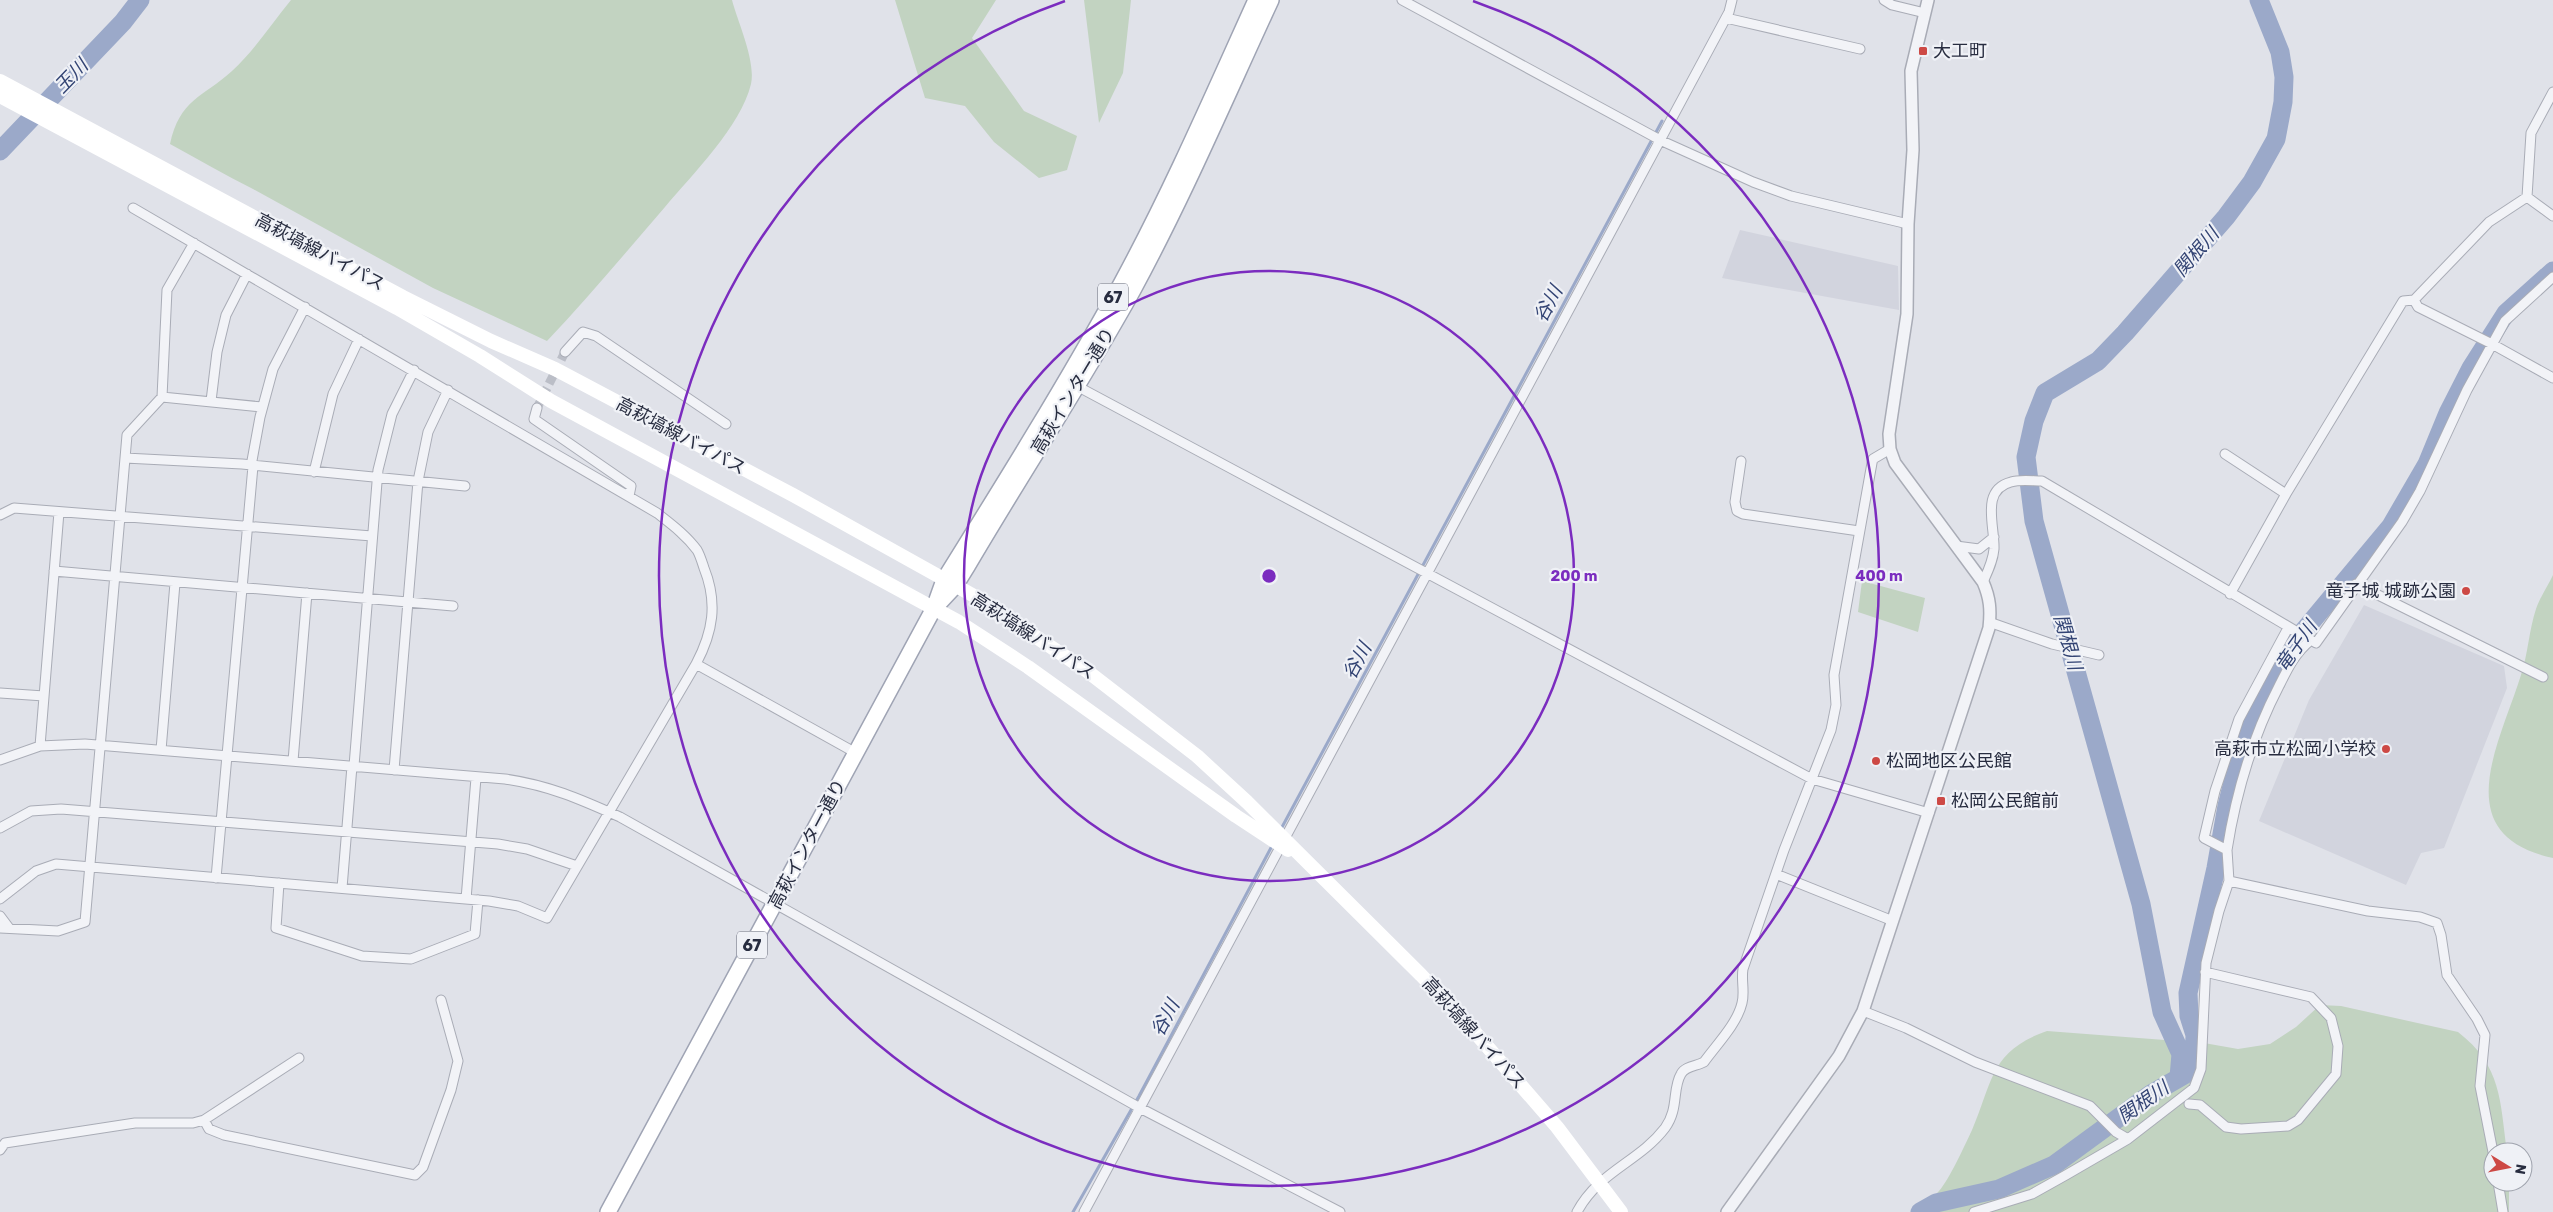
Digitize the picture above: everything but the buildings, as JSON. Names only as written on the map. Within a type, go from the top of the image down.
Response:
[{"type":"main road","name":"高萩インター通り","points":[[1072,384],[1210,102],[1256,0]]},
{"type":"main road","name":"高萩インター通り","points":[[608,1212],[934,608],[1133,289],[1184,191],[1271,0]]},
{"type":"main road","name":"高萩塙線バイパス","points":[[0,81],[153,171],[480,356],[551,401],[968,627],[1028,667],[1236,816],[1283,841]]},
{"type":"main road","name":"高萩塙線バイパス","points":[[0,96],[491,341],[555,369],[793,495],[950,583],[1049,644],[1150,718],[1197,756],[1311,867],[1466,1022],[1557,1127],[1621,1212]]},
{"type":"street","points":[[1402,0],[1662,141],[1753,182],[1791,196],[1908,224]]},
{"type":"street","points":[[1084,1212],[1662,141],[1726,18],[1732,0]]},
{"type":"street","points":[[1884,0],[1892,5],[1925,12]]},
{"type":"street","points":[[1727,1212],[1839,1056],[1863,1011],[1929,813],[1989,622],[1990,598],[1983,582],[1895,463],[1890,449],[1889,434],[1907,314],[1908,224],[1913,150],[1911,71],[1928,0]]},
{"type":"street","points":[[1726,18],[1860,49]]},
{"type":"street","points":[[2527,197],[2531,133],[2553,92]]},
{"type":"street","points":[[2527,197],[2553,216]]},
{"type":"street","points":[[2230,594],[2286,494],[2403,301],[2414,300],[2490,222],[2527,197]]},
{"type":"street","points":[[0,899],[36,871],[49,865],[478,900],[518,906],[546,918],[696,664],[708,642],[712,626],[713,606],[706,572],[698,551],[676,528],[657,513],[133,208]]},
{"type":"street","points":[[0,916],[5,928],[58,931],[85,922],[127,435],[162,396],[167,290],[194,243]]},
{"type":"street","points":[[211,402],[217,352],[226,315],[247,274]]},
{"type":"street","points":[[1983,582],[1992,565],[1994,537],[1990,509],[1992,498],[1998,489],[2011,482],[2042,481],[2230,594],[2316,643],[2356,584],[2402,522],[2420,491],[2467,390],[2505,321],[2553,277]]},
{"type":"street","points":[[2414,300],[2418,307],[2492,344],[2553,378]]},
{"type":"street","points":[[216,878],[252,466],[262,406],[274,369],[305,307]]},
{"type":"street","points":[[565,352],[583,332],[596,336],[726,424]]},
{"type":"street","points":[[314,472],[333,394],[359,339]]},
{"type":"street","points":[[342,888],[377,478],[392,414],[414,370]]},
{"type":"street","points":[[1072,384],[1812,779],[1929,813]]},
{"type":"street","points":[[394,770],[418,482],[428,432],[448,390]]},
{"type":"street","points":[[162,396],[262,406]]},
{"type":"street","points":[[537,408],[534,419],[630,486],[629,496]]},
{"type":"street","points":[[1577,1212],[1599,1182],[1659,1135],[1673,1115],[1681,1073],[1688,1067],[1696,1067],[1704,1062],[1740,1012],[1743,1001],[1741,979],[1743,969],[1776,874],[1831,730],[1836,705],[1834,675],[1873,459],[1890,449]]},
{"type":"street","points":[[2225,454],[2286,494]]},
{"type":"street","points":[[125,458],[252,466],[465,486]]},
{"type":"street","points":[[1741,461],[1735,502],[1737,511],[1743,514],[1860,531]]},
{"type":"street","points":[[0,515],[14,508],[372,536]]},
{"type":"street","points":[[40,746],[60,512]]},
{"type":"street","points":[[1956,546],[1978,548],[1994,537]]},
{"type":"street","points":[[54,571],[453,606]]},
{"type":"street","points":[[161,750],[175,583]]},
{"type":"street","points":[[2356,584],[2543,677]]},
{"type":"street","points":[[293,762],[307,593]]},
{"type":"street","points":[[1989,622],[2052,644],[2099,655]]},
{"type":"street","points":[[2228,850],[2204,838],[2215,791],[2240,719],[2290,629]]},
{"type":"street","points":[[1974,1212],[2032,1194],[2128,1139],[2194,1088],[2201,1069],[2205,972],[2219,910],[2229,881],[2228,850],[2234,807],[2260,723],[2298,650],[2311,640]]},
{"type":"street","points":[[696,664],[856,752]]},
{"type":"street","points":[[0,693],[44,696]]},
{"type":"street","points":[[0,760],[40,746],[101,745],[476,778],[545,786],[566,792],[609,812],[1140,1108],[1340,1212]]},
{"type":"street","points":[[466,899],[476,778]]},
{"type":"street","points":[[0,828],[22,815],[40,809],[95,812],[471,842],[528,849],[577,866]]},
{"type":"street","points":[[1776,874],[1893,921]]},
{"type":"street","points":[[2229,881],[2368,911],[2420,917],[2437,923],[2442,935],[2447,975],[2478,1019],[2485,1035],[2480,1086],[2491,1142]]},
{"type":"street","points":[[279,883],[276,928],[362,956],[415,958],[475,934],[478,900]]},
{"type":"street","points":[[2189,1104],[2200,1105],[2226,1127],[2241,1129],[2288,1126],[2298,1120],[2336,1074],[2338,1046],[2331,1018],[2311,997],[2205,972]]},
{"type":"street","points":[[204,1120],[209,1128],[224,1135],[415,1175],[423,1167],[451,1090],[458,1061],[441,1000]]},
{"type":"street","points":[[1863,1011],[1906,1028],[1975,1062],[2090,1106],[2116,1132],[2128,1139]]},
{"type":"street","points":[[0,1150],[6,1143],[135,1123],[193,1123],[204,1120],[299,1058]]},
{"type":"street","points":[[2500,1192],[2503,1212]]},
{"type":"shaded area","points":[[1740,230],[1898,266],[1899,310],[1722,278]]},
{"type":"shaded area","name":"高萩市立松岡小学校","points":[[2364,605],[2504,666],[2507,688],[2444,848],[2421,853],[2406,885],[2259,821],[2309,700]]},
{"type":"green space","points":[[291,0],[732,0],[749,53],[752,75],[751,84],[746,100],[727,133],[592,292],[547,341],[433,288],[170,144],[174,129],[186,108],[240,63]]},
{"type":"green space","points":[[895,0],[996,0],[972,38],[1024,111],[1077,136],[1067,170],[1039,178],[994,142],[965,106],[925,98]]},
{"type":"green space","points":[[1084,0],[1131,0],[1123,73],[1099,123]]},
{"type":"green space","points":[[2553,575],[2553,858],[2520,846],[2500,829],[2490,808],[2489,783],[2502,729],[2523,667],[2536,609]]},
{"type":"green space","points":[[1862,581],[1925,598],[1918,632],[1858,612]]},
{"type":"green space","points":[[2320,1005],[2341,1006],[2458,1032],[2483,1058],[2491,1071],[2496,1086],[2503,1117],[2506,1142],[2483,1142],[2483,1192],[2509,1192],[2509,1212],[1916,1212],[1939,1191],[1952,1171],[1972,1130],[1996,1070],[2014,1048],[2028,1039],[2047,1031],[2204,1043],[2238,1049],[2270,1044],[2296,1027]]},
{"type":"waterway","name":"玉川","points":[[0,151],[123,22],[140,0]]},
{"type":"waterway","name":"関根川","points":[[2179,1077],[2181,1054],[2162,1012],[2141,904],[2034,521],[2026,457],[2034,421],[2045,393],[2098,361],[2125,333],[2226,217],[2252,182],[2276,139],[2283,102],[2284,77],[2280,52],[2259,0]]},
{"type":"waterway","name":"谷川","points":[[1281,829],[1662,121]]},
{"type":"waterway","name":"竜子川","points":[[1920,1212],[1936,1203],[1999,1189],[2054,1165],[2151,1094],[2184,1075],[2194,1066],[2195,1035],[2189,1016],[2188,993],[2216,868],[2227,806],[2242,746],[2261,699],[2292,645],[2391,526],[2427,464],[2448,413],[2471,368],[2506,313],[2553,271]]},
{"type":"waterway","name":"谷川","points":[[1073,1212],[1139,1096],[1273,844]]},
{"type":"tunnel","points":[[537,408],[565,352]]},
{"type":"place","name":"大工町","points":[[1923,51]]},
{"type":"place","name":"竜子城 城跡公園","points":[[2466,591]]},
{"type":"place","name":"高萩市立松岡小学校","points":[[2386,749]]},
{"type":"place","name":"松岡地区公民館","points":[[1876,761]]},
{"type":"place","name":"松岡公民館前","points":[[1941,801]]}]
